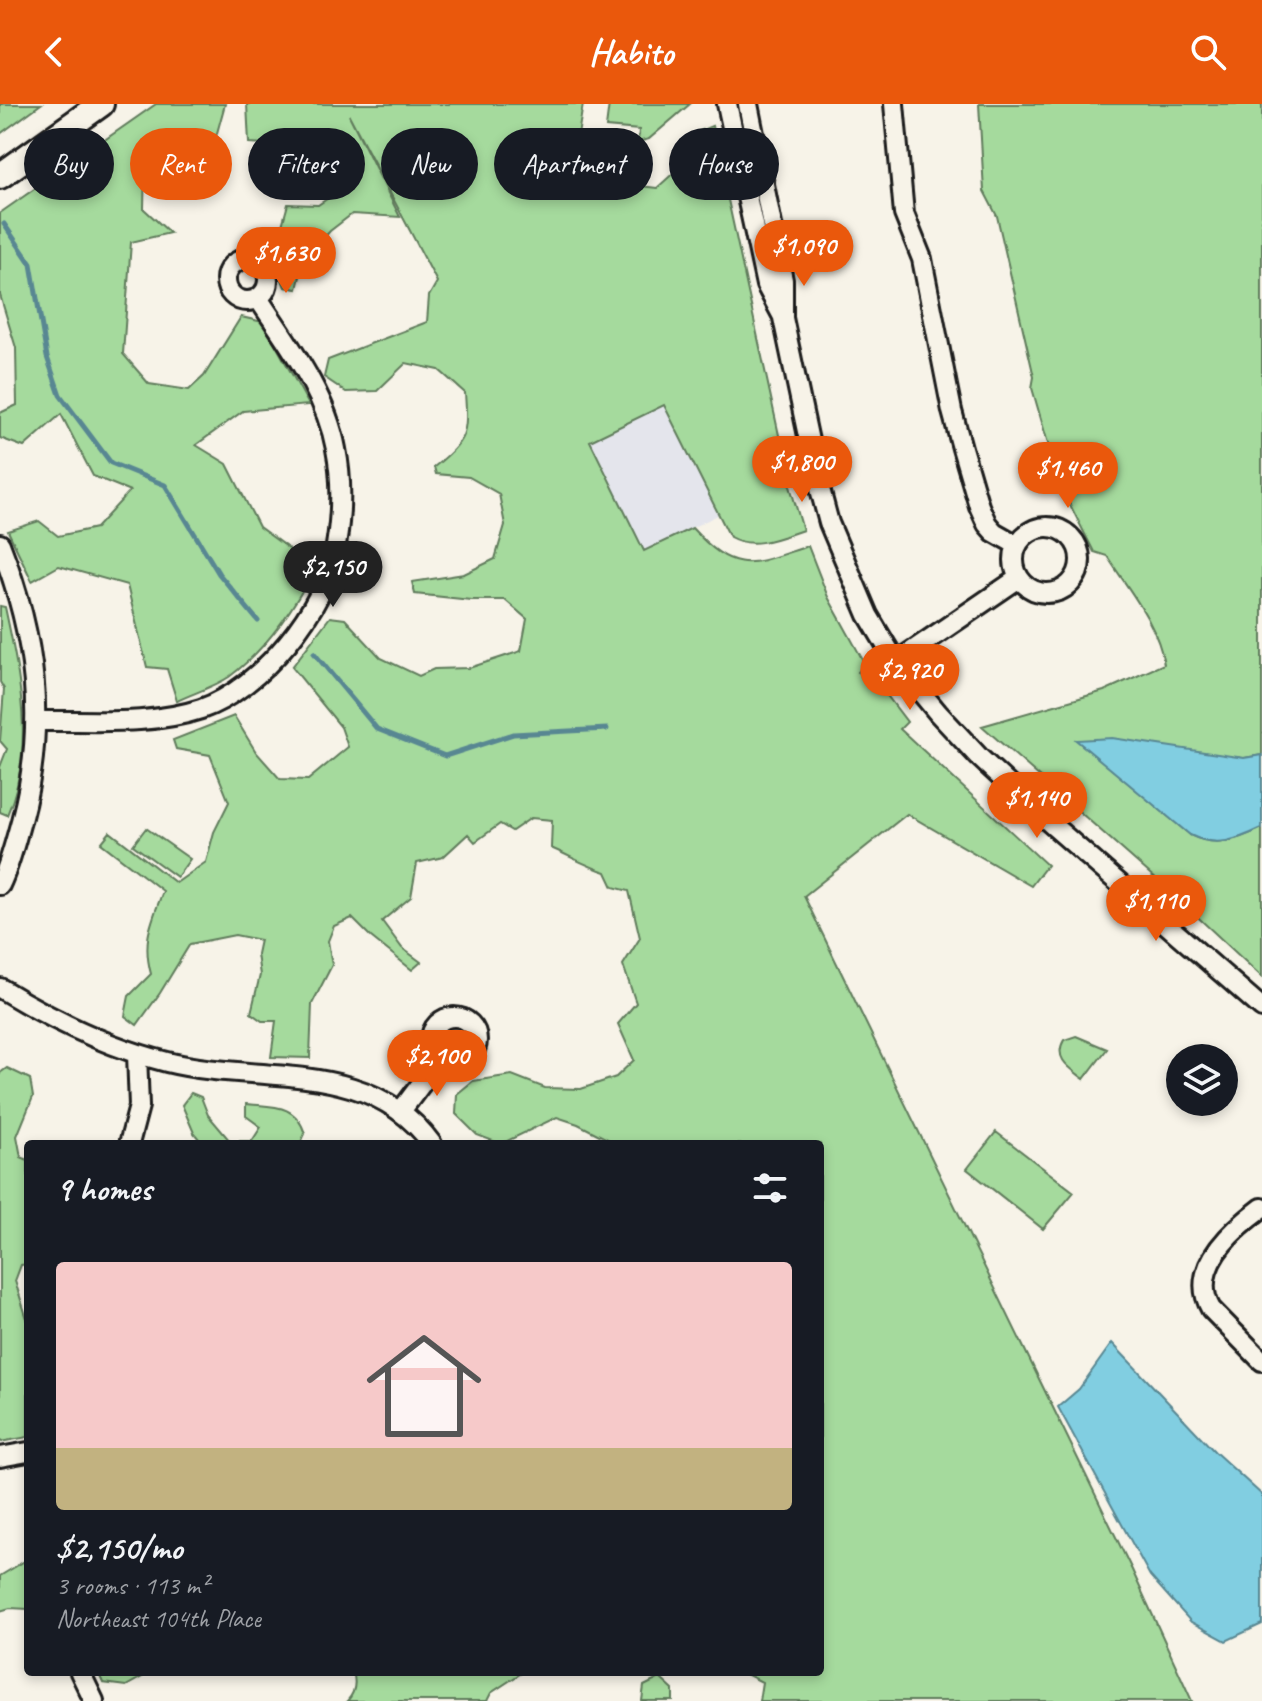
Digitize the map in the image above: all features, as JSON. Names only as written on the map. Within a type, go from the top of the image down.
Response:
[{"type":"main road","points":[[0,176],[101,104]]},
{"type":"street","points":[[728,104],[766,285],[783,318]]},
{"type":"street","points":[[748,104],[783,280],[783,318],[816,474],[829,523],[857,593],[896,662],[989,767],[1262,1008]]},
{"type":"street","points":[[894,104],[904,214],[922,259],[962,448],[987,524],[994,532],[1017,545]]},
{"type":"street","points":[[38,721],[166,718],[203,708],[232,694],[254,678],[287,644],[312,605],[336,548],[339,483],[336,447],[312,383],[258,298]]},
{"type":"street","points":[[1057,528],[1075,541],[1081,562],[1073,582],[1056,593],[1034,592],[1019,578],[1014,567],[1017,545],[1034,529],[1057,528]]},
{"type":"street","points":[[0,544],[27,631],[38,721],[29,791],[0,885]]},
{"type":"street","points":[[896,662],[1019,578]]},
{"type":"street","points":[[0,988],[38,1012],[137,1054],[224,1071],[300,1075],[365,1092],[401,1111],[429,1140]]},
{"type":"street","points":[[130,1140],[139,1106],[137,1054]]},
{"type":"street","points":[[401,1111],[440,1059]]},
{"type":"street","points":[[1262,1208],[1246,1220],[1211,1260],[1203,1283],[1211,1309],[1262,1361]]},
{"type":"street","points":[[0,1457],[24,1453]]},
{"type":"street","points":[[82,1676],[94,1701]]},
{"type":"shaded area","points":[[664,404],[718,515],[644,551],[590,440]]},
{"type":"green space","points":[[0,104],[41,104],[0,134]]},
{"type":"green space","points":[[156,104],[225,104],[218,128],[130,128],[130,200],[144,200],[144,209],[170,233],[131,242],[123,354],[149,384],[189,390],[204,376],[241,317],[263,322],[309,405],[243,411],[196,445],[227,464],[259,527],[315,568],[289,613],[256,654],[223,681],[177,701],[167,669],[147,667],[127,585],[59,566],[32,581],[8,531],[39,521],[58,536],[96,528],[130,491],[93,476],[61,414],[24,447],[0,438],[0,413],[17,405],[16,348],[0,295],[0,213],[24,196],[24,200],[114,200],[114,133]]},
{"type":"green space","points":[[247,104],[583,104],[579,128],[494,128],[494,200],[653,200],[653,188],[657,188],[669,177],[669,200],[728,200],[790,486],[803,530],[757,543],[730,537],[664,405],[590,441],[644,551],[692,528],[721,554],[746,562],[773,558],[808,546],[828,597],[865,664],[858,672],[867,685],[879,685],[907,722],[900,729],[1047,865],[1031,886],[907,814],[804,896],[1132,1570],[1192,1701],[759,1701],[762,1682],[750,1676],[824,1676],[824,1140],[609,1140],[557,1117],[509,1140],[490,1140],[477,1135],[456,1114],[457,1094],[473,1081],[512,1075],[545,1088],[581,1089],[616,1077],[634,1060],[618,1024],[636,1003],[623,965],[640,938],[629,891],[613,887],[606,872],[551,848],[552,820],[531,818],[512,831],[500,824],[475,842],[468,834],[443,857],[417,863],[411,897],[382,921],[402,948],[421,962],[412,970],[352,918],[334,926],[328,941],[332,965],[312,1004],[310,1058],[271,1057],[276,1021],[262,1021],[251,1013],[260,975],[257,954],[260,940],[235,935],[190,944],[137,1025],[125,1016],[129,996],[151,974],[148,942],[163,891],[101,843],[110,832],[176,883],[206,862],[214,832],[229,802],[210,755],[176,749],[173,740],[234,716],[256,752],[280,779],[308,780],[348,747],[341,727],[292,667],[330,617],[345,619],[381,658],[419,676],[434,669],[469,668],[521,651],[527,619],[505,600],[415,594],[412,582],[464,574],[495,559],[505,525],[499,494],[469,477],[436,474],[434,467],[453,450],[463,435],[465,393],[439,370],[406,363],[377,391],[346,392],[324,377],[328,360],[427,322],[429,296],[437,282],[394,200],[478,200],[478,128],[381,128],[381,176],[365,145],[365,128],[356,128],[349,115],[356,128],[248,128]]},
{"type":"green space","points":[[609,104],[690,104],[653,136],[653,128],[606,127]]},
{"type":"green space","points":[[979,104],[1262,104],[1262,755],[1244,758],[1077,740],[1190,835],[1218,842],[1262,828],[1262,977],[982,726],[1104,691],[1164,664],[1156,635],[1141,607],[1107,556],[1094,552],[1060,485],[1032,388],[1034,377],[997,216],[984,191]]},
{"type":"green space","points":[[365,147],[381,179],[381,200],[392,200],[400,217],[352,214],[330,231],[304,260],[297,289],[285,287],[273,258],[288,204],[318,205],[325,200],[365,200]]},
{"type":"green space","points":[[0,606],[5,607],[15,658],[23,738],[16,790],[7,815],[0,812],[0,767],[7,749],[0,741],[4,689],[0,682]]},
{"type":"green space","points":[[146,828],[190,859],[177,877],[133,845]]},
{"type":"green space","points":[[1076,1036],[1107,1049],[1084,1079],[1065,1062],[1061,1053],[1064,1040]]},
{"type":"green space","points":[[7,1068],[30,1079],[33,1097],[17,1136],[21,1157],[24,1158],[24,1265],[21,1265],[15,1281],[24,1309],[24,1438],[0,1442],[0,1073]]},
{"type":"green space","points":[[191,1093],[201,1097],[208,1115],[229,1140],[200,1140],[182,1105]]},
{"type":"green space","points":[[246,1104],[282,1108],[296,1117],[305,1134],[302,1140],[253,1140],[261,1127],[246,1116]]},
{"type":"green space","points":[[996,1132],[1074,1192],[1043,1229],[967,1169]]},
{"type":"green space","points":[[24,1561],[24,1609],[0,1611],[0,1576]]},
{"type":"green space","points":[[100,1676],[144,1676],[126,1686],[103,1683]]},
{"type":"green space","points":[[354,1676],[517,1676],[491,1693],[487,1701],[347,1701],[352,1694]]},
{"type":"green space","points":[[660,1678],[673,1690],[673,1701],[642,1701],[644,1686]]},
{"type":"water","points":[[1112,738],[1244,758],[1262,755],[1262,828],[1218,842],[1190,835],[1076,740]]},
{"type":"water","points":[[1112,1343],[1215,1452],[1262,1495],[1262,1624],[1226,1641],[1191,1622],[1150,1576],[1058,1407],[1079,1389]]},
{"type":"waterway","points":[[4,224],[31,264],[47,357],[60,395],[111,463],[165,485],[219,574],[258,621]]},
{"type":"waterway","points":[[314,653],[377,729],[445,756],[513,734],[607,729]]}]
